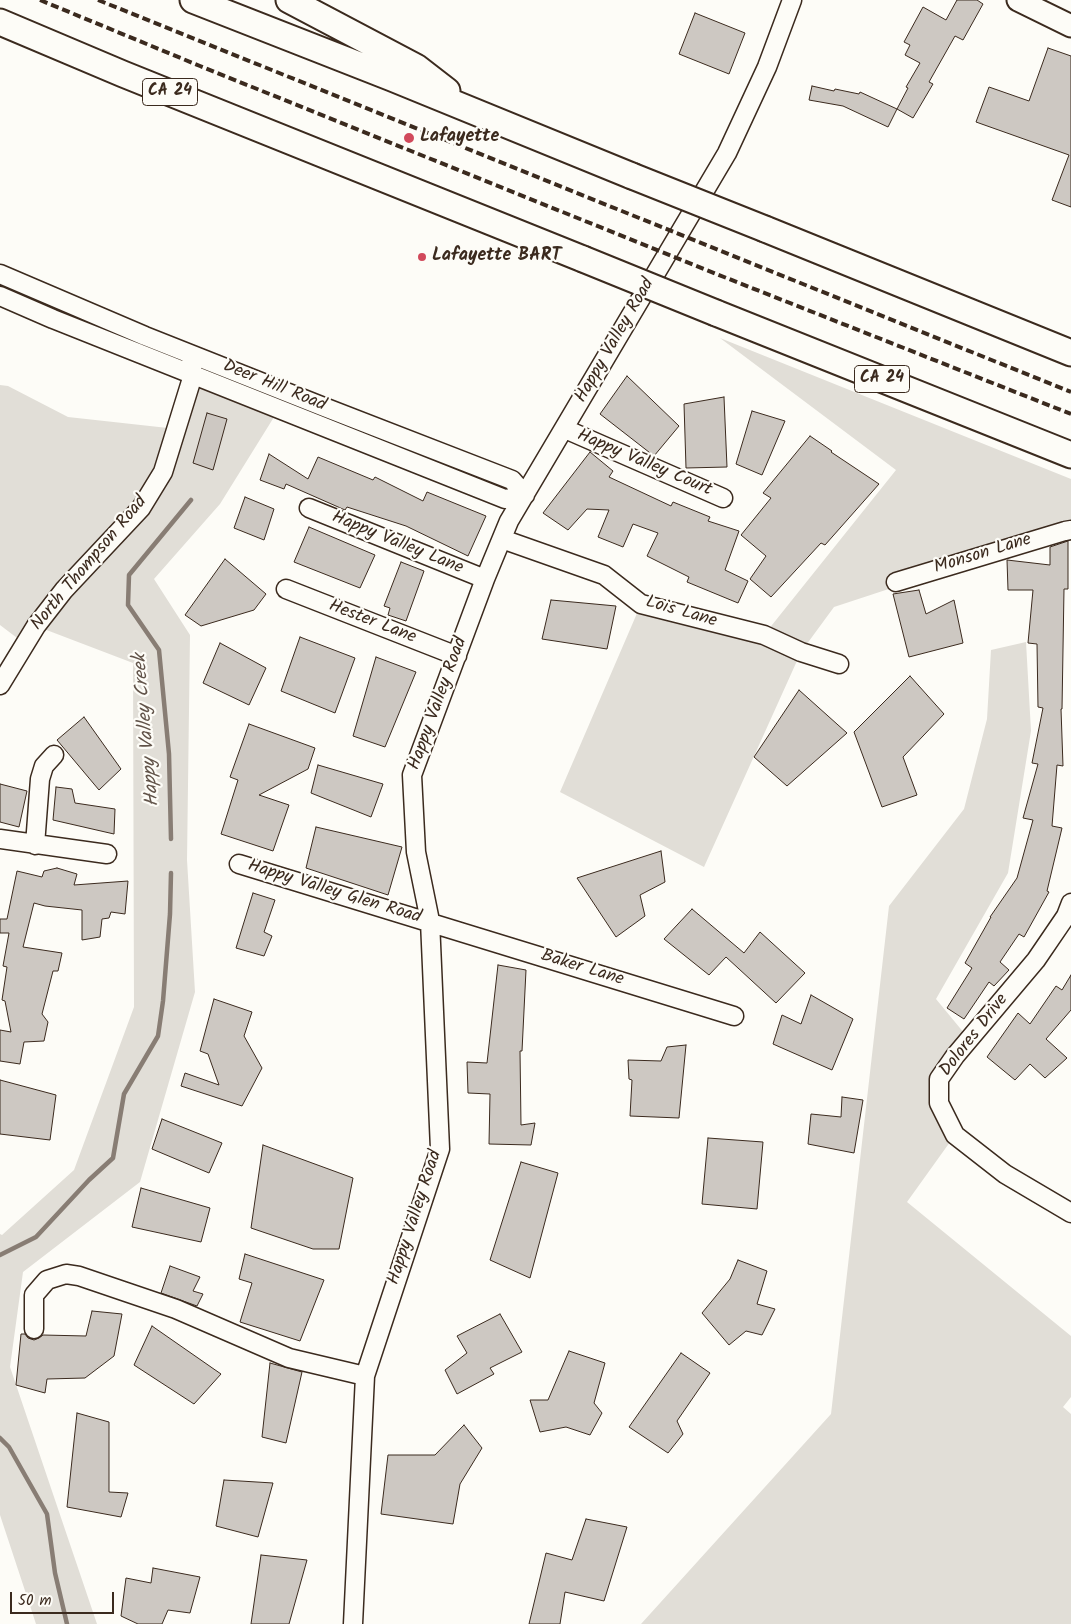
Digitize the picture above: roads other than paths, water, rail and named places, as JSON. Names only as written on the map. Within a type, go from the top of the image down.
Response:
[{"type":"highway","points":[[193,0],[392,78],[1071,353]]},
{"type":"highway","points":[[289,0],[416,67],[473,111]]},
{"type":"highway","name":"CA 24","points":[[0,22],[1060,451]]},
{"type":"main road","points":[[1018,0],[1071,26]]},
{"type":"street","name":"Happy Valley Road","points":[[354,1624],[365,1376],[440,1149],[430,922],[416,852],[412,775],[485,579],[509,521],[727,153],[767,67],[792,0]]},
{"type":"street","name":"Deer Hill Road","points":[[0,274],[137,332],[512,480],[525,495],[505,499],[0,296]]},
{"type":"street","name":"North Thompson Road","points":[[0,686],[36,626],[64,590],[141,508],[159,479],[166,464],[193,375],[189,352]]},
{"type":"street","name":"Happy Valley Court","points":[[565,429],[723,498]]},
{"type":"street","name":"Happy Valley Lane","points":[[309,508],[485,579]]},
{"type":"street","name":"Monson Lane","points":[[896,582],[1071,530]]},
{"type":"street","name":"Lois Lane","points":[[502,539],[604,575],[641,604],[764,635],[801,652],[839,664]]},
{"type":"street","name":"Hester Lane","points":[[286,589],[457,656]]},
{"type":"street","points":[[35,845],[40,778],[44,766],[54,755]]},
{"type":"street","points":[[0,839],[107,854]]},
{"type":"street","name":"Happy Valley Glen Road","points":[[239,864],[430,922]]},
{"type":"street","name":"Dolores Drive","points":[[1071,903],[1066,916],[1036,960],[939,1079],[939,1103],[955,1135],[1004,1174],[1071,1213]]},
{"type":"street","name":"Baker Lane","points":[[430,922],[734,1016]]},
{"type":"street","points":[[34,1329],[34,1295],[47,1280],[66,1274],[79,1276],[176,1309],[289,1358],[365,1376]]},
{"type":"waterway","name":"Happy Valley Creek","points":[[171,839],[169,754],[159,650],[128,605],[129,575],[191,500]]},
{"type":"waterway","name":"Happy Valley Creek","points":[[0,1255],[36,1237],[89,1180],[113,1158],[124,1094],[158,1036],[163,1001],[170,914],[171,873]]},
{"type":"waterway","name":"Happy Valley Creek","points":[[0,1438],[9,1447],[47,1514],[55,1573],[67,1624]]},
{"type":"railway","points":[[40,0],[724,277],[1071,414]]},
{"type":"railway","points":[[98,0],[1071,392]]},
{"type":"place","name":"Lafayette","points":[[409,138]]},
{"type":"place","name":"Lafayette BART","points":[[422,257]]}]
